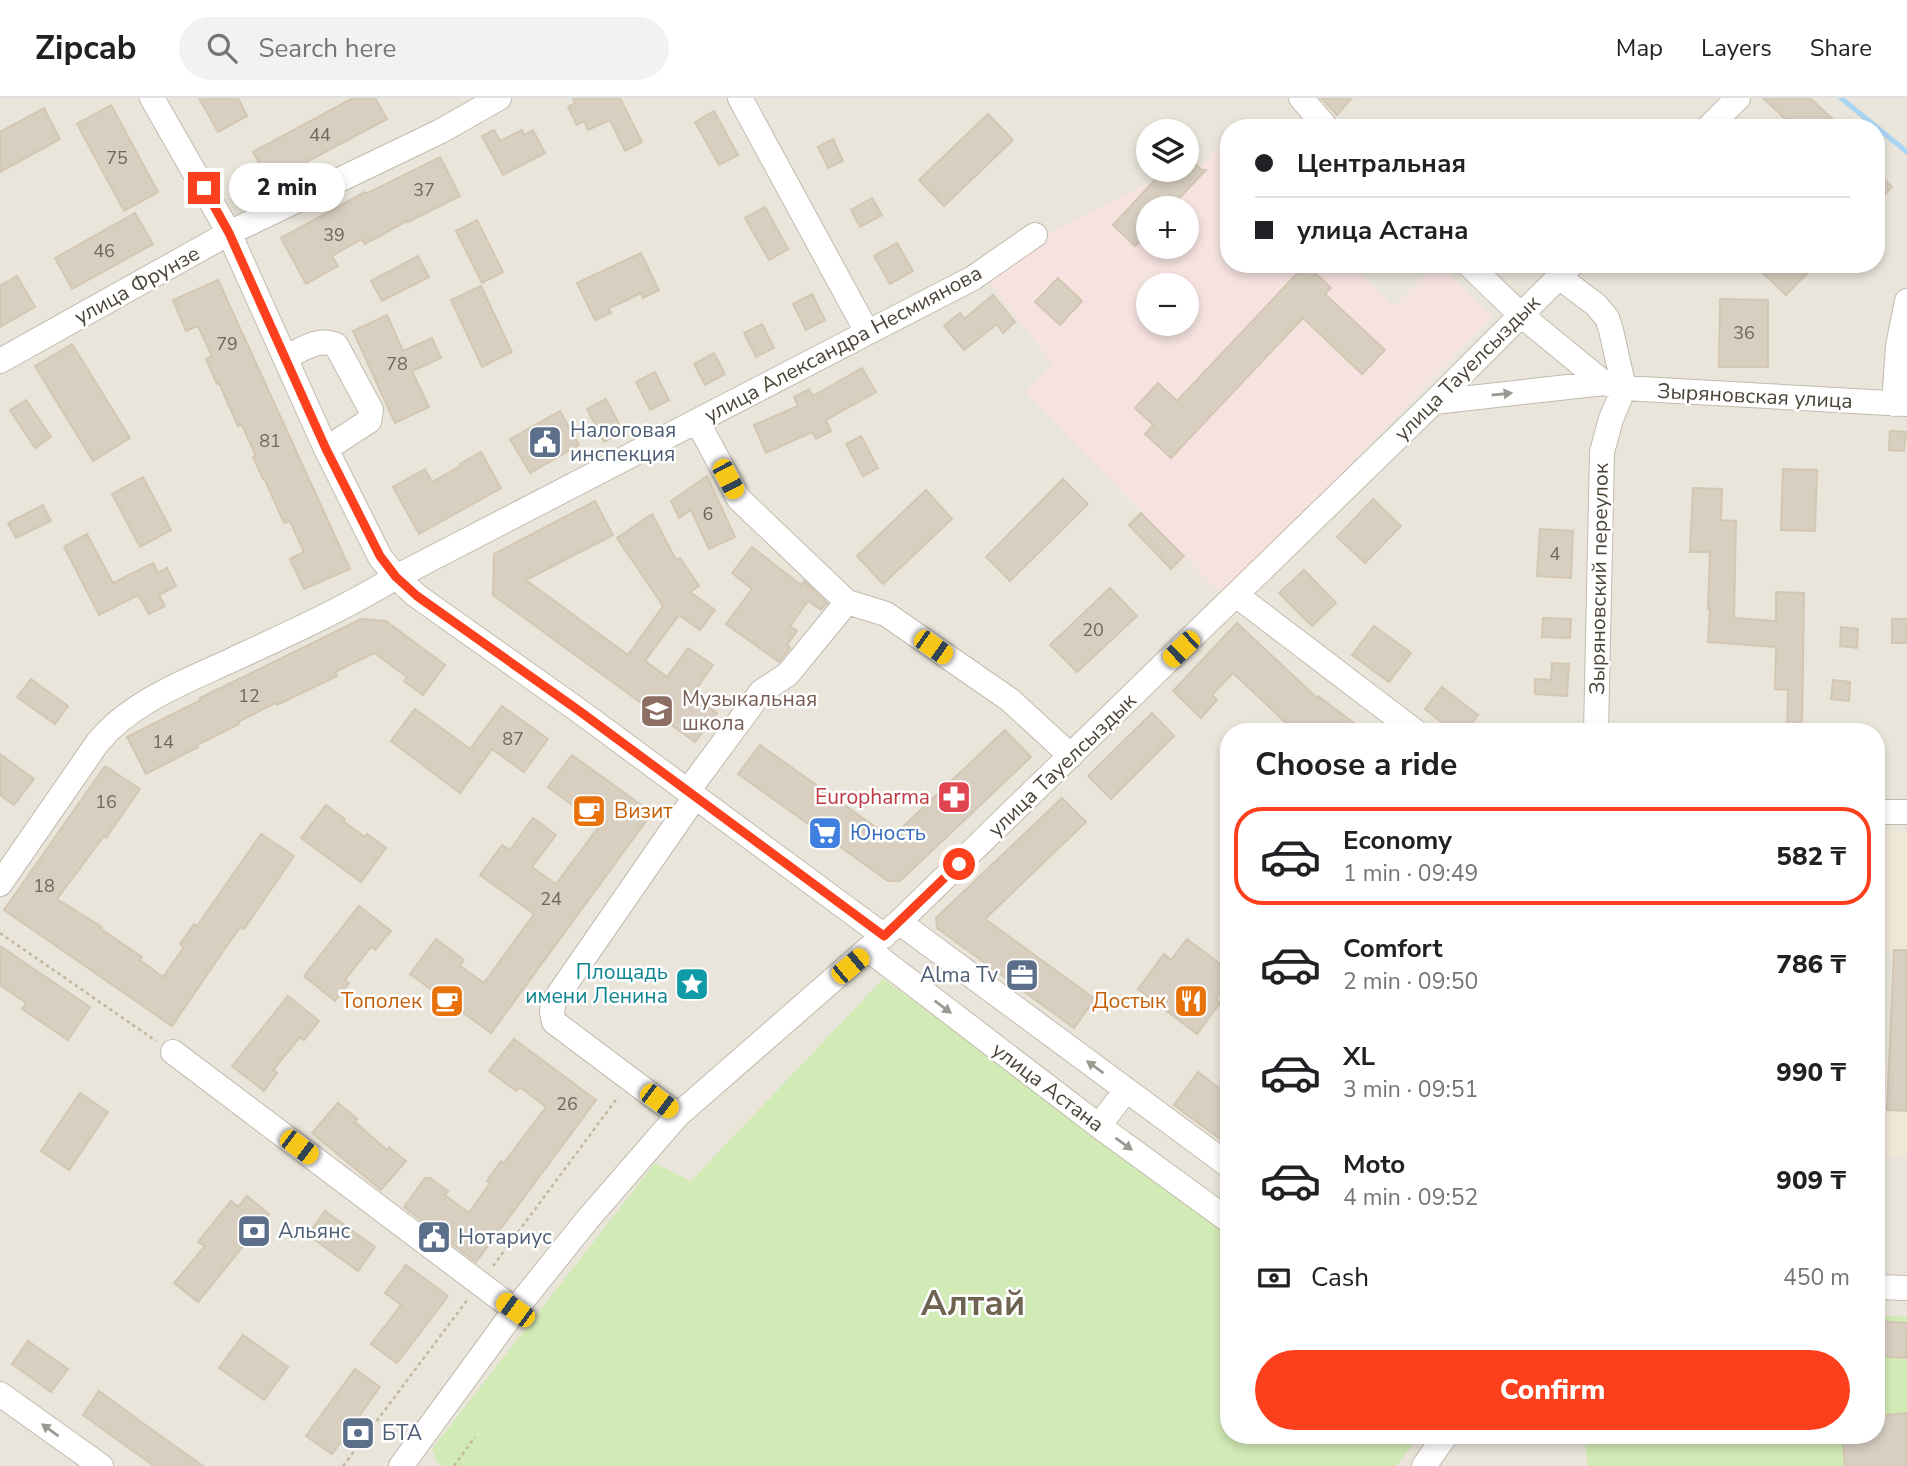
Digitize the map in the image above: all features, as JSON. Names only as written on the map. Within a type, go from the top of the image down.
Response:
[{"type":"street","name":"улица Астана","points":[[152,98],[229,233],[326,449],[380,556],[396,577],[417,596],[548,688],[884,936],[1126,1090],[1220,1159]]},
{"type":"street","name":"улица Фрунзе","points":[[0,360],[229,233],[441,131],[499,98]]},
{"type":"street","points":[[740,98],[867,332]]},
{"type":"street","points":[[1717,119],[1738,98]]},
{"type":"street","points":[[1304,99],[1320,119]]},
{"type":"street","name":"улица Александра Несмиянова","points":[[0,884],[98,742],[111,726],[128,713],[375,590],[973,278],[1035,235]]},
{"type":"street","points":[[1477,273],[1521,315],[1614,385]]},
{"type":"street","name":"улица Тауелсыздык","points":[[409,1464],[515,1310],[587,1220],[678,1115],[884,936],[1564,273]]},
{"type":"street","points":[[1568,273],[1607,318],[1614,385]]},
{"type":"street","points":[[1900,404],[1898,346],[1907,301]]},
{"type":"street","points":[[285,358],[318,342],[327,341],[335,345],[371,410],[369,421],[326,449]]},
{"type":"street","name":"Зыряновская улица","points":[[1434,402],[1614,385],[1900,404]]},
{"type":"street","name":"Зыряновский переулок","points":[[1596,723],[1602,452],[1611,419],[1614,385]]},
{"type":"street","points":[[697,421],[739,499],[847,602],[886,614],[1010,700],[1071,756]]},
{"type":"street","points":[[1236,595],[1404,723]]},
{"type":"street","points":[[678,1115],[554,1022],[554,1001],[761,692],[788,674],[847,602]]},
{"type":"street","points":[[1885,812],[1907,812]]},
{"type":"street","name":"улица Астана","points":[[884,936],[1099,1126],[1220,1214]]},
{"type":"street","points":[[173,1052],[515,1310]]},
{"type":"street","points":[[1099,1126],[1126,1090]]},
{"type":"street","points":[[1885,1287],[1907,1288]]},
{"type":"street","points":[[0,1394],[101,1466]]},
{"type":"street","points":[[1424,1466],[1440,1444]]},
{"type":"path","points":[[0,933],[173,1052]]},
{"type":"path","points":[[454,1466],[475,1437]]},
{"type":"shaded area","points":[[0,98],[1907,98],[1907,1466],[0,1466]]},
{"type":"shaded area","points":[[1220,144],[1220,273],[1359,273],[1394,306],[1427,273],[1448,273],[1493,317],[1222,595],[1025,392],[1053,364],[987,279],[1058,228],[1152,182],[1199,182],[1199,167]]},
{"type":"shaded area","points":[[1885,831],[1907,832],[1907,1158],[1885,1157],[1892,951],[1885,951]]},
{"type":"green space","points":[[883,979],[1220,1224],[1220,1444],[1413,1444],[1396,1466],[443,1466],[437,1462],[432,1449],[655,1163],[691,1181]]},
{"type":"green space","points":[[1885,1316],[1907,1317],[1907,1466],[1588,1466],[1585,1444],[1885,1444]]},
{"type":"building","points":[[199,98],[238,98],[247,116],[218,132]]},
{"type":"building","points":[[353,98],[375,98],[387,119],[269,182],[253,152]]},
{"type":"building","points":[[573,98],[620,98],[642,142],[625,151],[610,120],[588,130],[584,121],[577,125],[568,107],[575,103]]},
{"type":"building","points":[[1321,98],[1352,98],[1337,115]]},
{"type":"building","points":[[1763,98],[1810,98],[1832,119],[1785,119]]},
{"type":"building","points":[[111,105],[158,192],[124,211],[77,124]]},
{"type":"building","points":[[44,108],[60,139],[0,172],[0,132]]},
{"type":"building","points":[[714,111],[738,155],[719,165],[695,122]]},
{"type":"building","points":[[988,114],[1013,140],[944,206],[919,180]]},
{"type":"building","points":[[494,130],[500,141],[522,130],[524,135],[533,130],[545,153],[503,175],[482,136]]},
{"type":"building","points":[[833,139],[843,161],[828,168],[818,147]]},
{"type":"building","points":[[440,157],[460,196],[365,244],[362,239],[332,256],[338,266],[306,284],[281,238],[365,192],[366,194]]},
{"type":"building","points":[[1885,180],[1892,187],[1885,194]]},
{"type":"building","points":[[1153,182],[1195,182],[1181,196],[1140,196]]},
{"type":"building","points":[[872,198],[882,215],[860,227],[851,210]]},
{"type":"building","points":[[1136,200],[1135,246],[1113,225]]},
{"type":"building","points":[[765,207],[788,249],[769,260],[745,218]]},
{"type":"building","points":[[135,213],[153,244],[72,289],[55,258]]},
{"type":"building","points":[[477,220],[503,272],[482,283],[456,231]]},
{"type":"building","points":[[897,243],[913,271],[890,284],[874,256]]},
{"type":"building","points":[[641,253],[659,290],[643,298],[641,293],[609,308],[611,313],[595,320],[577,283]]},
{"type":"building","points":[[418,256],[429,277],[382,301],[371,281]]},
{"type":"building","points":[[1298,273],[1315,273],[1331,288],[1325,294],[1385,350],[1362,374],[1303,318],[1171,458],[1145,434],[1153,425],[1135,408],[1158,383],[1177,401]]},
{"type":"building","points":[[1765,273],[1807,273],[1786,295]]},
{"type":"building","points":[[17,276],[35,307],[0,327],[0,286]]},
{"type":"building","points":[[1058,278],[1082,301],[1060,325],[1035,302]]},
{"type":"building","points":[[218,280],[350,569],[304,589],[290,559],[304,552],[290,521],[284,523],[253,457],[256,456],[242,425],[238,426],[219,383],[217,384],[206,359],[212,356],[198,326],[186,331],[173,300]]},
{"type":"building","points":[[481,286],[512,352],[482,367],[451,300]]},
{"type":"building","points":[[812,294],[825,320],[806,330],[793,304]]},
{"type":"building","points":[[993,295],[1015,322],[1003,333],[997,324],[964,350],[944,326],[960,313],[964,319]]},
{"type":"building","points":[[1720,299],[1768,300],[1768,367],[1719,367]]},
{"type":"building","points":[[387,315],[403,351],[432,338],[441,358],[412,371],[429,407],[395,423],[353,331]]},
{"type":"building","points":[[762,324],[774,348],[756,357],[744,333]]},
{"type":"building","points":[[72,344],[130,438],[93,461],[35,366]]},
{"type":"building","points":[[714,353],[725,374],[705,385],[694,364]]},
{"type":"building","points":[[862,368],[876,392],[826,420],[831,431],[816,439],[812,432],[766,453],[754,425],[798,406],[794,397],[809,389],[813,396]]},
{"type":"building","points":[[655,372],[669,400],[650,410],[636,382]]},
{"type":"building","points":[[606,399],[623,432],[604,442],[587,409]]},
{"type":"building","points":[[26,400],[51,437],[35,448],[10,410]]},
{"type":"building","name":"Налоговая инспекция","points":[[560,411],[579,445],[530,473],[510,439]]},
{"type":"building","points":[[1890,431],[1906,432],[1904,451],[1889,450]]},
{"type":"building","points":[[861,436],[878,468],[863,476],[846,444]]},
{"type":"building","points":[[481,452],[501,488],[419,534],[393,487],[425,469],[432,482]]},
{"type":"building","points":[[1783,469],[1817,470],[1815,531],[1781,530]]},
{"type":"building","points":[[707,476],[735,537],[709,549],[691,510],[679,518],[671,501]]},
{"type":"building","points":[[143,477],[171,530],[140,547],[112,494]]},
{"type":"building","points":[[1063,479],[1088,504],[1010,581],[986,557]]},
{"type":"building","points":[[1693,488],[1722,489],[1721,520],[1736,521],[1734,618],[1776,621],[1776,592],[1804,593],[1802,723],[1787,723],[1788,690],[1775,689],[1776,647],[1708,642],[1710,552],[1690,552]]},
{"type":"building","points":[[926,490],[952,519],[883,584],[857,556]]},
{"type":"building","points":[[1373,499],[1401,526],[1365,563],[1337,537]]},
{"type":"building","points":[[595,501],[613,535],[526,580],[628,655],[663,606],[617,538],[652,514],[676,560],[680,558],[699,586],[690,592],[715,610],[700,630],[679,615],[645,661],[667,677],[688,648],[713,665],[692,695],[717,713],[695,742],[493,595],[494,554]]},
{"type":"building","points":[[43,505],[51,521],[16,538],[8,523]]},
{"type":"building","points":[[1141,513],[1184,556],[1171,569],[1129,525]]},
{"type":"building","points":[[1540,529],[1573,531],[1571,578],[1537,576]]},
{"type":"building","points":[[87,534],[113,583],[153,563],[158,573],[167,568],[176,586],[159,595],[165,606],[149,614],[138,595],[99,615],[64,547]]},
{"type":"building","points":[[752,547],[801,585],[804,581],[827,603],[821,610],[808,601],[790,626],[797,631],[787,645],[790,648],[779,662],[726,624],[752,589],[732,573]]},
{"type":"building","points":[[1304,570],[1336,603],[1312,626],[1279,593]]},
{"type":"building","points":[[1110,588],[1137,616],[1077,672],[1050,645]]},
{"type":"building","points":[[1543,618],[1571,619],[1570,638],[1542,637]]},
{"type":"building","points":[[361,619],[386,621],[445,665],[423,695],[404,681],[407,677],[374,653],[335,672],[337,676],[277,705],[275,703],[146,774],[127,737]]},
{"type":"building","points":[[1892,619],[1907,619],[1907,643],[1892,643]]},
{"type":"building","points":[[1237,623],[1317,698],[1318,696],[1354,723],[1287,723],[1233,673],[1212,695],[1217,700],[1201,718],[1173,691]]},
{"type":"building","points":[[1374,626],[1411,653],[1389,682],[1352,655]]},
{"type":"building","points":[[1841,627],[1858,629],[1857,648],[1840,646]]},
{"type":"building","points":[[1552,663],[1569,664],[1567,696],[1535,694],[1535,679],[1551,680]]},
{"type":"building","points":[[31,679],[68,706],[55,724],[17,697]]},
{"type":"building","points":[[1833,680],[1850,682],[1849,701],[1831,699]]},
{"type":"building","points":[[1442,687],[1478,715],[1472,723],[1443,723],[1425,709]]},
{"type":"building","points":[[502,706],[548,739],[524,772],[492,749],[460,793],[391,741],[415,709],[470,749]]},
{"type":"building","points":[[1152,713],[1174,736],[1111,799],[1088,776]]},
{"type":"building","points":[[1005,730],[1031,757],[900,881],[888,881],[738,774],[760,745],[891,838]]},
{"type":"building","points":[[0,754],[34,779],[14,805],[0,795]]},
{"type":"building","points":[[572,755],[652,813],[491,1033],[410,974],[436,939],[464,960],[460,966],[484,983],[534,914],[480,875],[502,845],[510,850],[533,818],[556,835],[532,867],[556,884],[603,821],[577,802],[574,806],[548,787]]},
{"type":"building","points":[[105,766],[140,789],[106,838],[104,836],[57,899],[102,927],[101,929],[142,957],[140,960],[163,977],[184,947],[180,944],[194,924],[197,926],[261,834],[294,856],[244,929],[239,929],[226,947],[172,1026],[4,910]]},
{"type":"building","points":[[1062,798],[1086,822],[985,919],[1095,999],[1074,1028],[937,928],[936,918]]},
{"type":"building","points":[[326,805],[365,837],[367,834],[386,848],[361,882],[301,838]]},
{"type":"building","points":[[359,906],[391,931],[375,950],[371,947],[345,980],[349,983],[335,1001],[304,976]]},
{"type":"building","points":[[1187,939],[1220,964],[1220,993],[1216,999],[1220,1003],[1197,1034],[1138,989],[1164,954],[1171,960]]},
{"type":"building","points":[[0,946],[90,1007],[68,1040],[22,1009],[26,1003],[0,985]]},
{"type":"building","points":[[1894,950],[1907,950],[1906,1111],[1887,1110]]},
{"type":"building","points":[[288,996],[319,1021],[304,1040],[300,1037],[273,1070],[277,1073],[264,1091],[232,1066]]},
{"type":"building","points":[[514,1039],[596,1100],[476,1262],[404,1207],[425,1178],[430,1178],[448,1191],[445,1195],[469,1213],[490,1183],[487,1181],[501,1161],[504,1163],[546,1107],[520,1087],[516,1091],[489,1071]]},
{"type":"building","points":[[1198,1072],[1220,1088],[1220,1139],[1174,1105]]},
{"type":"building","points":[[80,1093],[108,1112],[69,1170],[41,1151]]},
{"type":"building","points":[[338,1103],[387,1150],[389,1147],[406,1161],[381,1190],[312,1133]]},
{"type":"building","points":[[247,1196],[269,1214],[198,1302],[174,1283],[205,1246],[198,1242],[231,1201],[238,1207]]},
{"type":"building","points":[[325,1211],[375,1247],[358,1271],[308,1235]]},
{"type":"building","points":[[406,1265],[448,1296],[397,1363],[371,1344],[401,1305],[385,1293]]},
{"type":"building","points":[[1885,1322],[1907,1323],[1906,1358],[1885,1357]]},
{"type":"building","points":[[243,1335],[288,1367],[264,1400],[219,1368]]},
{"type":"building","points":[[28,1341],[68,1369],[51,1392],[12,1364]]},
{"type":"building","points":[[355,1369],[380,1387],[332,1454],[306,1436]]},
{"type":"building","points":[[99,1391],[203,1466],[154,1466],[83,1415]]},
{"type":"building","points":[[1907,1413],[1907,1466],[1845,1466],[1843,1444],[1885,1444],[1885,1415]]},
{"type":"waterway","points":[[1841,98],[1867,119]]},
{"type":"waterway","points":[[1885,134],[1907,152]]},
{"type":"place","name":"Налоговая инспекция","points":[[545,442]]},
{"type":"place","name":"Музыкальная школа","points":[[657,711]]},
{"type":"place","name":"Europharma","points":[[954,797]]},
{"type":"place","name":"Визит","points":[[589,811]]},
{"type":"place","name":"Юность","points":[[825,833]]},
{"type":"place","name":"Alma Tv","points":[[1022,975]]},
{"type":"place","name":"Площадь имени Ленина","points":[[692,984]]},
{"type":"place","name":"Тополек","points":[[447,1001]]},
{"type":"place","name":"Достык","points":[[1191,1001]]},
{"type":"place","name":"Альянс","points":[[254,1231]]},
{"type":"place","name":"Нотариус","points":[[434,1237]]},
{"type":"place","name":"БТА","points":[[358,1433]]},
{"type":"district","name":"Алтай","points":[[973,1303]]},
{"type":"route","points":[[204,188],[229,233],[326,449],[380,556],[396,577],[417,596],[578,710],[884,936],[959,864]]}]
